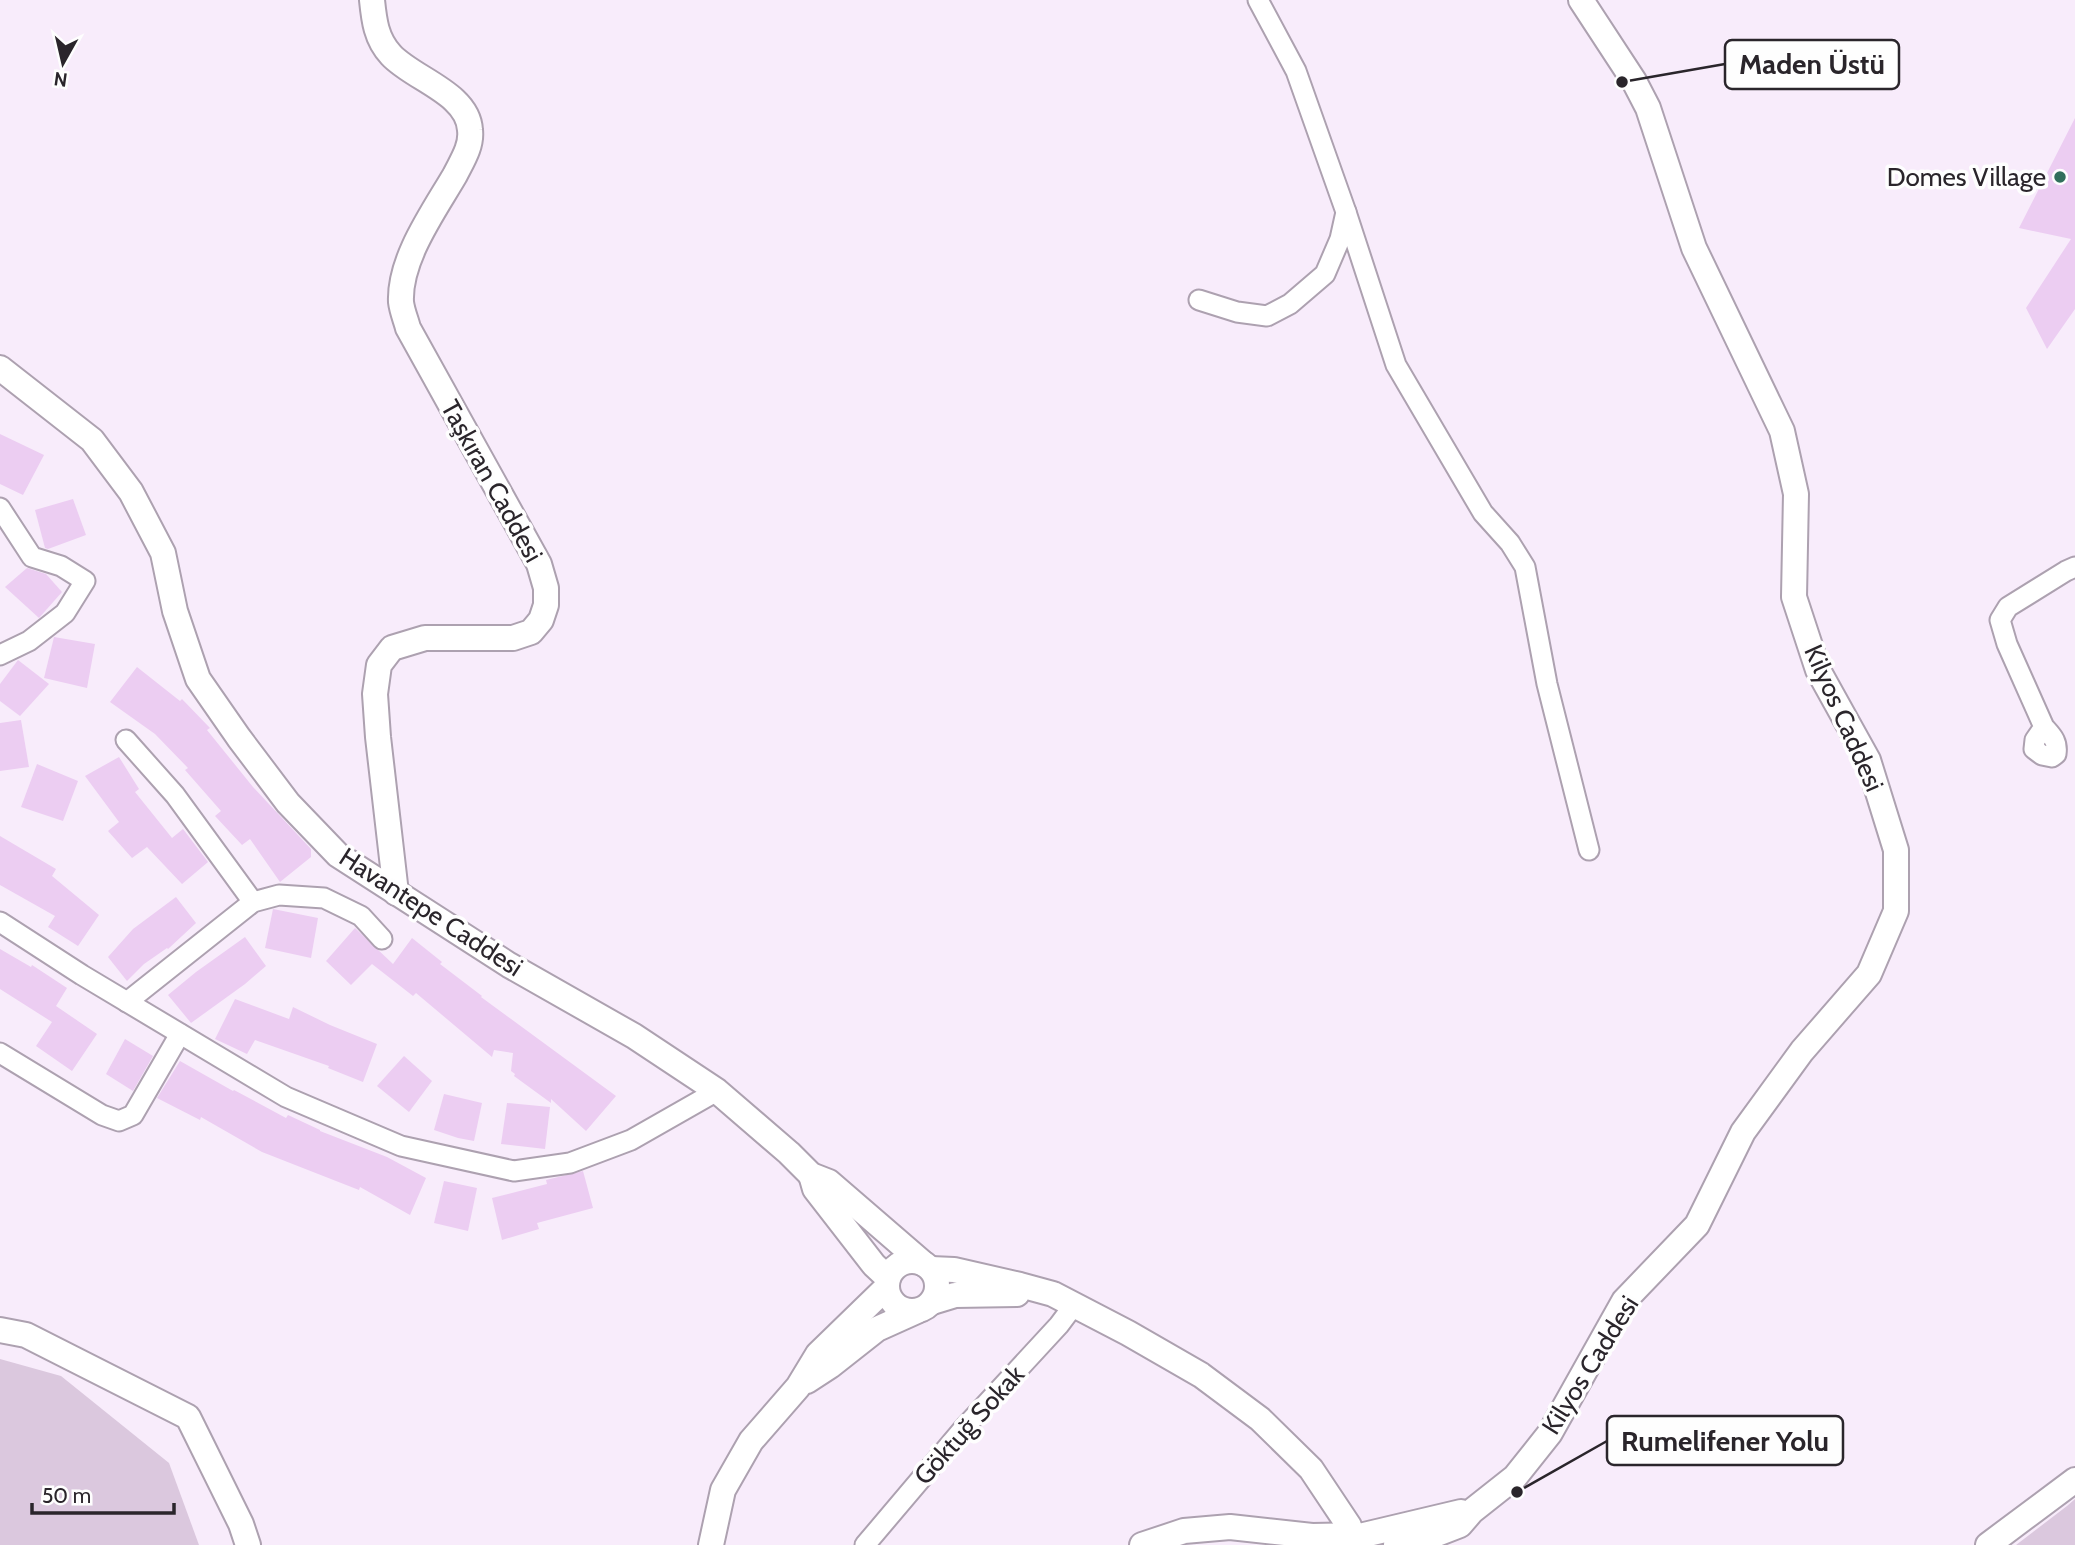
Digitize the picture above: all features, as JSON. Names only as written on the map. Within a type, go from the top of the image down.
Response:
[{"type":"street","name":"Taşkıran Caddesi","points":[[372,0],[375,27],[390,54],[465,111],[471,130],[467,153],[411,253],[402,285],[401,304],[408,328],[539,564],[546,588],[546,605],[541,620],[531,632],[513,638],[425,638],[392,648],[379,665],[375,694],[377,737],[396,893]]},
{"type":"street","points":[[1258,0],[1296,71],[1396,365],[1483,513],[1510,543],[1525,567],[1547,684],[1589,850]]},
{"type":"street","name":"Kilyos Caddesi","points":[[1396,1545],[1424,1539],[1460,1525],[1472,1511],[1515,1476],[1550,1433],[1624,1301],[1697,1225],[1743,1132],[1802,1051],[1869,974],[1896,911],[1896,850],[1868,760],[1818,670],[1794,597],[1796,494],[1782,431],[1694,248],[1648,108],[1634,81],[1581,0]]},
{"type":"street","points":[[1199,300],[1237,312],[1267,316],[1290,304],[1325,274],[1340,239],[1346,212]]},
{"type":"street","name":"Havantepe Caddesi","points":[[0,368],[92,440],[131,492],[163,553],[175,611],[198,679],[288,803],[338,855],[509,965],[634,1036],[717,1091],[811,1175],[829,1182],[928,1266]]},
{"type":"street","points":[[0,508],[32,557],[61,566],[85,582],[65,613],[29,641],[0,655]]},
{"type":"street","points":[[2044,727],[2007,644],[2000,620],[2008,607],[2066,570],[2075,568]]},
{"type":"street","points":[[126,740],[175,795],[253,902]]},
{"type":"street","points":[[127,1002],[253,902],[279,895],[324,898],[361,916],[383,939]]},
{"type":"street","points":[[0,922],[286,1097],[401,1146],[514,1171],[570,1163],[631,1140],[717,1091]]},
{"type":"street","points":[[0,1053],[102,1115],[118,1121],[133,1115],[180,1034]]},
{"type":"street","name":"Havantepe Caddesi","points":[[811,1175],[815,1189],[887,1283]]},
{"type":"street","points":[[711,1545],[723,1490],[751,1441],[798,1387],[818,1354],[887,1283],[892,1270],[907,1261],[1053,1294],[1128,1332],[1202,1375],[1260,1419],[1311,1469],[1349,1525],[1353,1540]]},
{"type":"street","points":[[887,1283],[889,1296],[900,1308],[924,1306],[937,1291],[934,1274],[928,1266]]},
{"type":"street","points":[[798,1387],[831,1366],[877,1329],[924,1306],[955,1295],[1020,1294],[1035,1290]]},
{"type":"street","name":"Göktuğ Sokak","points":[[865,1545],[964,1428],[1059,1325],[1074,1305]]},
{"type":"street","points":[[0,1330],[26,1335],[188,1417],[242,1524],[248,1545]]},
{"type":"street","points":[[1988,1545],[2075,1480]]},
{"type":"street","points":[[1142,1545],[1184,1531],[1230,1527],[1353,1540],[1451,1513],[1472,1511]]},
{"type":"shaded area","points":[[0,1359],[61,1376],[169,1463],[199,1545],[0,1545]]},
{"type":"shaded area","points":[[2075,1499],[2075,1545],[2016,1545],[2067,1506]]},
{"type":"building","points":[[2075,118],[2075,309],[2047,349],[2026,308],[2071,239],[2019,228]]},
{"type":"building","points":[[0,434],[44,455],[23,495],[0,484]]},
{"type":"building","points":[[73,499],[86,535],[45,548],[35,510]]},
{"type":"building","points":[[27,568],[46,574],[62,592],[39,618],[5,587]]},
{"type":"building","points":[[54,637],[95,644],[87,688],[44,678]]},
{"type":"building","points":[[18,660],[49,684],[20,716],[0,701],[0,684]]},
{"type":"building","points":[[137,667],[180,701],[182,699],[210,728],[207,730],[253,787],[311,849],[311,857],[280,882],[250,839],[242,845],[215,816],[221,811],[185,770],[188,768],[155,734],[110,702]]},
{"type":"building","points":[[21,720],[29,767],[0,771],[0,723]]},
{"type":"building","points":[[119,757],[139,789],[135,792],[172,838],[183,829],[208,862],[182,884],[147,847],[132,858],[108,831],[119,822],[85,776]]},
{"type":"building","points":[[37,764],[78,781],[63,821],[21,807]]},
{"type":"building","points":[[0,836],[56,869],[52,876],[99,915],[78,946],[48,927],[55,916],[0,885]]},
{"type":"building","points":[[176,897],[196,923],[127,981],[108,957],[133,929]]},
{"type":"building","points":[[273,909],[318,918],[311,958],[265,948]]},
{"type":"building","points":[[355,928],[393,964],[412,938],[481,997],[616,1096],[586,1131],[551,1099],[551,1103],[514,1076],[511,1071],[513,1053],[494,1050],[492,1057],[416,993],[413,996],[372,964],[351,985],[326,961]]},
{"type":"building","points":[[245,937],[266,966],[191,1023],[168,995]]},
{"type":"building","points":[[0,949],[31,967],[32,965],[67,988],[56,1006],[97,1034],[72,1071],[36,1046],[52,1022],[0,989]]},
{"type":"building","points":[[235,999],[289,1019],[293,1007],[377,1044],[363,1082],[328,1068],[329,1066],[255,1040],[247,1054],[215,1039]]},
{"type":"building","points":[[125,1039],[153,1056],[133,1091],[106,1074]]},
{"type":"building","points":[[404,1056],[432,1081],[409,1112],[377,1086]]},
{"type":"building","points":[[180,1061],[286,1118],[288,1115],[320,1131],[387,1157],[426,1178],[410,1215],[360,1187],[359,1190],[262,1152],[201,1117],[200,1120],[157,1098]]},
{"type":"building","points":[[444,1094],[482,1103],[474,1141],[434,1130]]},
{"type":"building","points":[[507,1103],[550,1107],[545,1149],[501,1144]]},
{"type":"building","points":[[583,1171],[593,1208],[537,1223],[539,1229],[502,1240],[492,1198],[547,1184],[546,1180]]},
{"type":"building","points":[[444,1181],[477,1188],[468,1231],[434,1223]]},
{"type":"place","name":"Maden Üstü","points":[[1622,82]]},
{"type":"place","name":"Domes Village","points":[[2060,177]]},
{"type":"place","name":"Rumelifener Yolu","points":[[1517,1492]]}]
